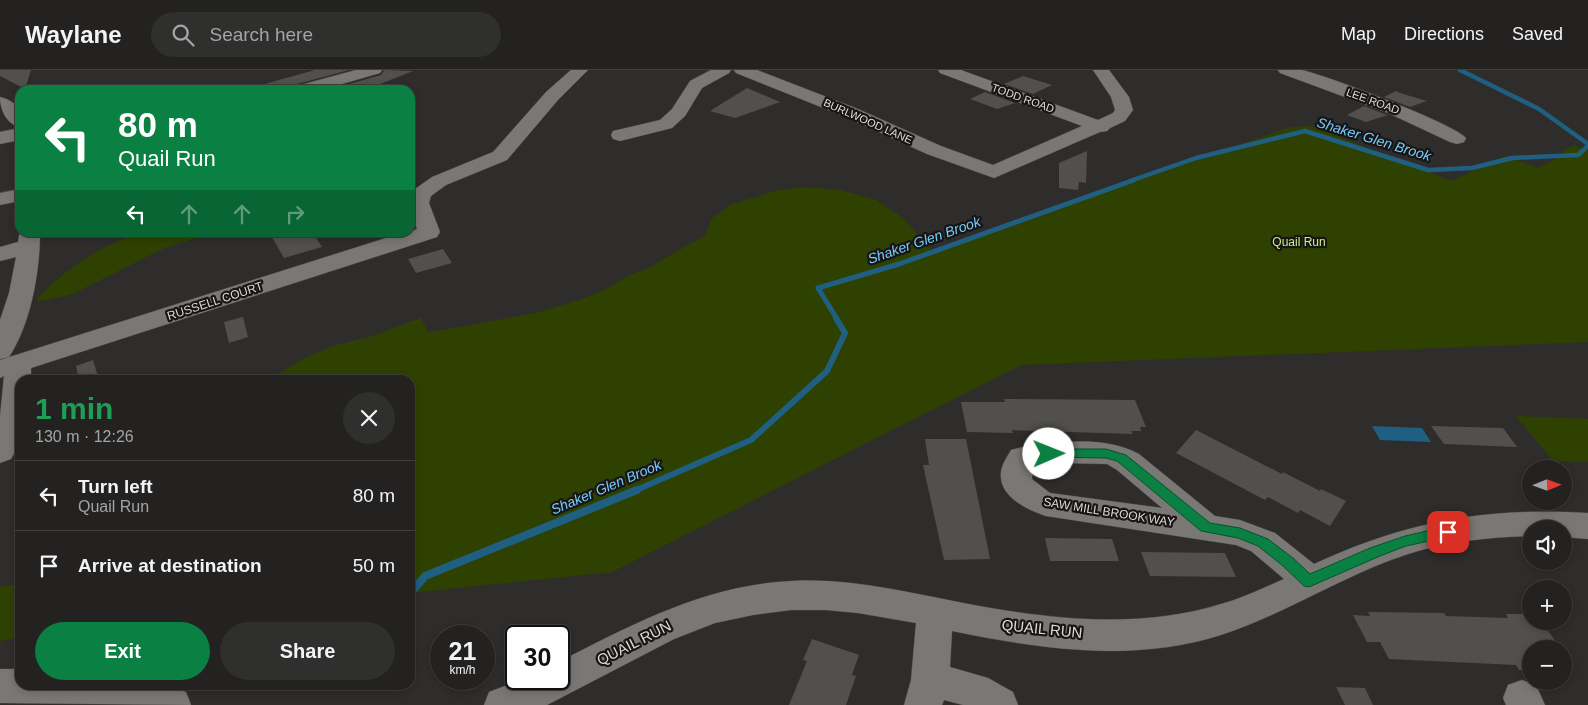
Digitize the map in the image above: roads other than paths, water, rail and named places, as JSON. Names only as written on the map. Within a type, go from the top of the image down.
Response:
[{"type":"street","points":[[321,85],[374,70]]},
{"type":"street","name":"RUSSELL COURT","points":[[415,236],[429,232],[419,202],[422,193],[434,184],[500,156],[552,96],[580,70]]},
{"type":"street","points":[[620,135],[666,124],[679,112],[696,85],[705,78],[723,70]]},
{"type":"street","name":"BURLWOOD LANE","points":[[742,70],[852,113],[934,150],[994,172],[1101,127]]},
{"type":"street","name":"TODD ROAD","points":[[946,70],[1101,127]]},
{"type":"street","points":[[1101,70],[1120,97],[1124,110],[1119,117],[1101,127]]},
{"type":"street","name":"LEE ROAD","points":[[1286,70],[1415,117],[1457,138]]},
{"type":"street","points":[[0,102],[8,107],[15,116]]},
{"type":"street","points":[[0,138],[15,135]]},
{"type":"street","points":[[0,199],[15,196]]},
{"type":"street","name":"RUSSELL COURT","points":[[6,361],[413,237]]},
{"type":"street","points":[[15,375],[6,361],[29,239]]},
{"type":"street","points":[[0,254],[29,239]]},
{"type":"street","points":[[0,452],[15,418]]},
{"type":"street","name":"SAW MILL BROOK WAY","points":[[1206,528],[1128,462],[1114,455],[1098,453],[1033,454],[1022,458],[1016,469],[1018,482],[1026,494],[1046,504],[1206,528],[1240,533],[1263,542],[1309,581]]},
{"type":"street","name":"QUAIL RUN","points":[[503,705],[551,686],[658,630],[695,615],[738,603],[783,596],[827,595],[861,598],[1002,625],[1061,632],[1098,634],[1152,633],[1219,620],[1270,600],[1375,552],[1434,534],[1524,522],[1588,526]]},
{"type":"street","points":[[935,612],[926,692],[964,686],[985,695],[999,705]]},
{"type":"street","points":[[0,686],[15,687]]},
{"type":"street","points":[[86,690],[172,705]]},
{"type":"water","points":[[1372,426],[1422,428],[1431,442],[1380,440]]},
{"type":"waterway","name":"Shaker Glen Brook","points":[[1460,70],[1539,109],[1588,144]]},
{"type":"waterway","name":"Shaker Glen Brook","points":[[1130,181],[1196,158],[1305,131],[1428,170],[1472,168],[1512,158],[1578,155],[1588,146]]},
{"type":"waterway","name":"Shaker Glen Brook","points":[[837,319],[818,288],[899,264],[1134,180]]},
{"type":"waterway","name":"Shaker Glen Brook","points":[[634,491],[751,440],[827,371],[845,333],[836,318]]},
{"type":"waterway","name":"Shaker Glen Brook","points":[[415,588],[425,576],[637,490]]},
{"type":"park label","name":"Quail Run","points":[[1299,242]]}]
